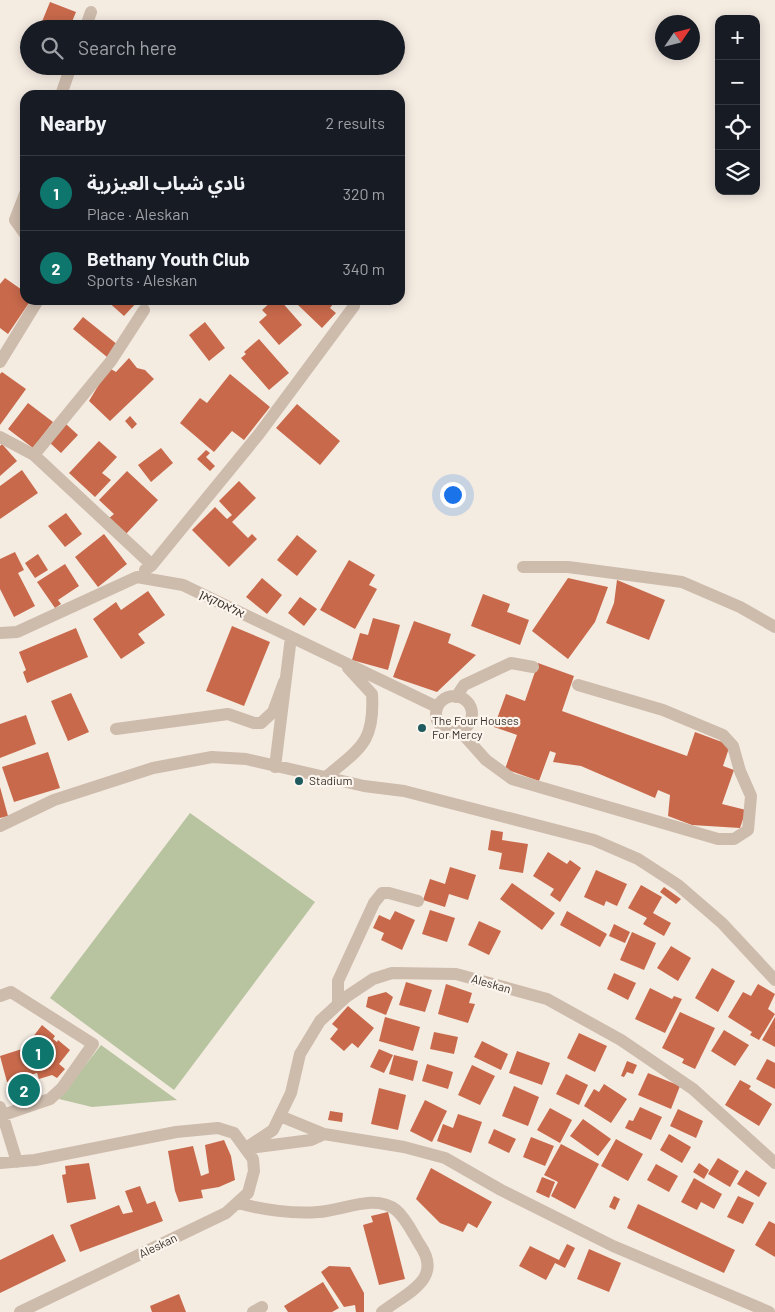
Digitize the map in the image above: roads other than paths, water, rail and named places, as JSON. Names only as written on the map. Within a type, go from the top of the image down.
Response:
[{"type":"street","points":[[88,20],[91,12]]},
{"type":"street","points":[[63,90],[68,75]]},
{"type":"street","points":[[20,207],[15,220],[20,227]]},
{"type":"street","points":[[0,362],[35,305]]},
{"type":"street","points":[[0,633],[16,632],[137,577],[152,565],[259,434],[354,305]]},
{"type":"street","points":[[34,455],[111,361],[144,310]]},
{"type":"street","points":[[0,438],[34,455],[152,565]]},
{"type":"street","points":[[523,567],[568,567],[682,582],[740,607],[775,628]]},
{"type":"street","name":"אלאסקאן","points":[[137,577],[183,585],[437,707]]},
{"type":"street","points":[[275,767],[291,637]]},
{"type":"street","points":[[325,778],[351,756],[365,741],[371,728],[372,694],[341,661]]},
{"type":"street","points":[[456,697],[464,685],[511,662],[533,667]]},
{"type":"street","points":[[116,729],[228,714],[254,723],[262,723],[273,712],[284,682]]},
{"type":"street","points":[[460,731],[486,760],[512,779],[718,839],[734,839],[748,830],[751,796],[740,771],[733,746],[723,735],[662,710],[578,685]]},
{"type":"street","points":[[456,697],[467,702],[471,713],[469,724],[460,731],[448,731],[439,724],[436,713],[437,707],[445,699],[456,697]]},
{"type":"street","points":[[0,826],[54,800],[153,768],[212,757],[246,759],[325,778],[404,791],[594,840],[638,859],[678,885],[722,922],[775,980]]},
{"type":"street","points":[[338,1004],[338,981],[374,903],[382,893],[389,893],[418,901]]},
{"type":"street","name":"Aleskan","points":[[246,1148],[273,1130],[291,1093],[300,1054],[320,1021],[338,1004],[373,979],[392,973],[456,974],[547,999],[621,1040],[656,1062],[693,1089],[775,1163]]},
{"type":"street","points":[[0,996],[11,992],[93,1044],[62,1088],[50,1099],[1,1111],[17,1162]]},
{"type":"street","points":[[280,1116],[324,1134],[404,1147],[446,1158],[501,1190],[613,1246],[769,1312]]},
{"type":"street","name":"Aleskan","points":[[0,1163],[17,1162],[176,1132],[218,1128],[234,1133],[254,1159],[254,1171],[248,1193],[226,1213],[20,1312]]},
{"type":"street","points":[[246,1148],[311,1140],[324,1134]]},
{"type":"street","points":[[239,1202],[266,1209],[318,1212],[380,1203],[396,1210],[424,1251],[430,1268],[426,1278],[382,1312]]},
{"type":"place","name":"The Four Houses For Mercy","points":[[422,728]]},
{"type":"place","name":"Stadium","points":[[299,781]]},
{"type":"place","name":"نادي شباب العيزرية","points":[[38,1053]]},
{"type":"place","name":"Bethany Youth Club","points":[[24,1090]]}]
